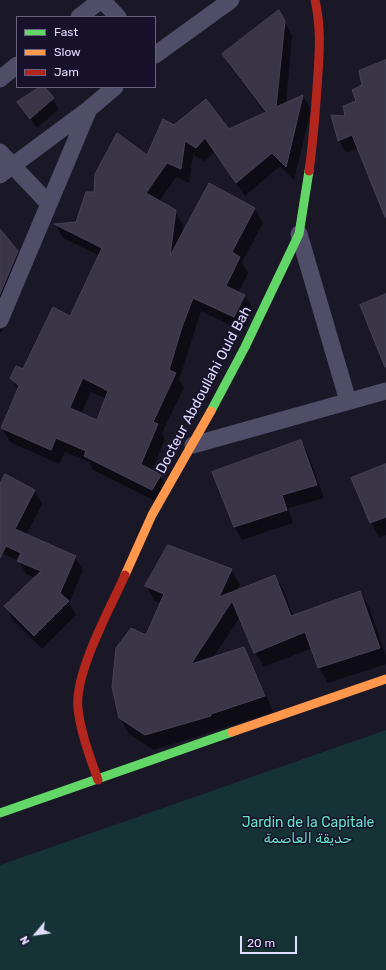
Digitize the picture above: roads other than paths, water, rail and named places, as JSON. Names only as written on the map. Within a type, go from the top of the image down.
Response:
[{"type":"street","points":[[80,16],[102,0],[117,16]]},
{"type":"street","points":[[156,54],[231,0]]},
{"type":"street","name":"Docteur Abdoullahi Ould Bah","points":[[98,780],[85,743],[78,708],[82,672],[152,515],[193,445],[245,347],[299,234],[312,144],[319,57],[320,23],[315,0]]},
{"type":"street","points":[[0,78],[16,66]]},
{"type":"street","points":[[6,170],[89,109],[114,88]]},
{"type":"street","points":[[0,320],[89,109]]},
{"type":"street","points":[[0,152],[6,170],[49,204]]},
{"type":"street","points":[[299,234],[348,401]]},
{"type":"street","points":[[193,445],[386,391]]},
{"type":"street","points":[[0,813],[386,679]]},
{"type":"park label","name":"Jardin de la Capitale حديقة العاصمة","points":[[308,832]]}]
